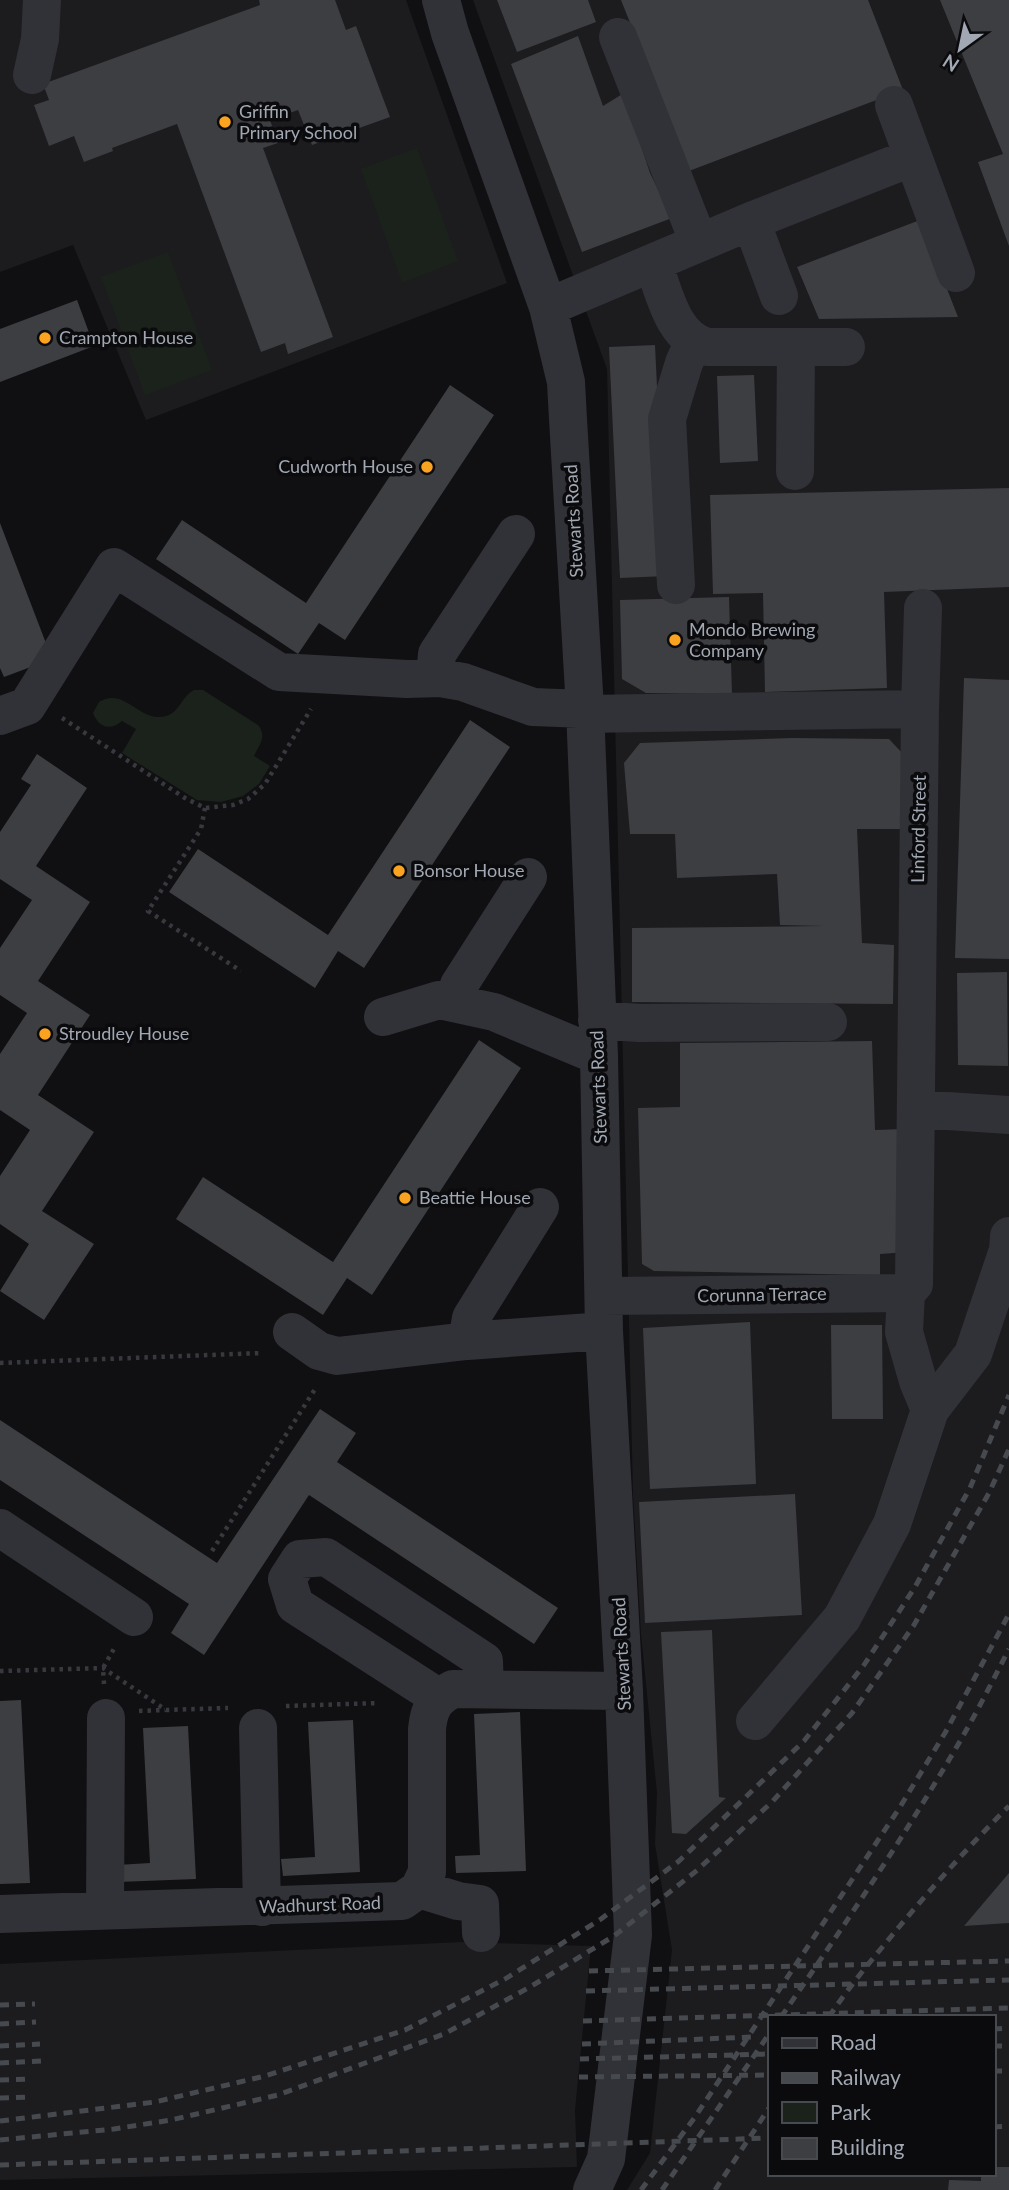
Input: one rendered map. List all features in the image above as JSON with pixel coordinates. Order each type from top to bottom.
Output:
[{"type":"street","points":[[32,75],[40,39],[42,0]]},
{"type":"street","name":"Stewarts Road","points":[[441,0],[450,33],[548,307],[566,382],[585,711],[598,1038],[604,1313],[624,1691],[633,1935],[606,2159],[592,2190]]},
{"type":"street","points":[[618,37],[699,243]]},
{"type":"street","points":[[894,105],[956,273]]},
{"type":"street","points":[[548,307],[913,156]]},
{"type":"street","points":[[751,221],[779,296]]},
{"type":"street","points":[[653,263],[676,322],[693,344],[706,347],[846,347]]},
{"type":"street","points":[[676,585],[667,419],[684,363],[693,344]]},
{"type":"street","points":[[795,471],[796,347]]},
{"type":"street","points":[[435,678],[437,654],[516,534]]},
{"type":"street","points":[[0,716],[27,706],[114,567],[279,672],[435,678],[463,682],[533,707],[585,711],[920,709]]},
{"type":"street","name":"Linford Street","points":[[923,608],[917,1109],[910,1289],[904,1332],[918,1381],[930,1410]]},
{"type":"street","points":[[453,1003],[459,985],[527,877]]},
{"type":"street","points":[[383,1017],[439,1000],[598,1038],[639,1023],[828,1022]]},
{"type":"street","points":[[917,1109],[1009,1115]]},
{"type":"street","points":[[467,1342],[471,1318],[540,1207]]},
{"type":"street","points":[[755,1721],[842,1618],[892,1524],[930,1410],[973,1354],[1008,1250],[1009,1236]]},
{"type":"street","name":"Corunna Terrace","points":[[337,1356],[467,1342],[604,1313],[910,1289]]},
{"type":"street","points":[[278,1342],[337,1356]]},
{"type":"street","points":[[0,1528],[134,1617]]},
{"type":"street","points":[[434,1703],[295,1605],[287,1579],[300,1559],[326,1557],[484,1661],[485,1689]]},
{"type":"street","points":[[481,1933],[480,1904],[457,1901],[419,1889],[427,1872],[427,1729],[434,1703],[453,1689],[624,1691]]},
{"type":"street","points":[[258,1714],[262,1907]]},
{"type":"street","points":[[105,1912],[106,1718]]},
{"type":"street","name":"Wadhurst Road","points":[[0,1914],[402,1901],[419,1889]]},
{"type":"path","points":[[37,691],[46,708],[205,808],[233,805],[248,799],[265,783],[321,692],[317,673]]},
{"type":"path","points":[[205,808],[201,829],[148,911],[241,971]]},
{"type":"path","points":[[0,1363],[278,1342]]},
{"type":"path","points":[[212,1551],[337,1356]]},
{"type":"path","points":[[106,1718],[103,1668],[134,1617]]},
{"type":"path","points":[[0,1671],[103,1668],[166,1710],[258,1714],[414,1702],[434,1703]]},
{"type":"shaded area","name":"Griffin Primary School","points":[[0,0],[406,0],[507,283],[146,420],[73,245],[0,272]]},
{"type":"shaded area","points":[[473,0],[1009,0],[1009,2190],[627,2190],[650,2153],[672,1950],[655,1844],[657,1793],[641,1634],[633,1494],[607,369]]},
{"type":"shaded area","points":[[462,1942],[591,1946],[575,2110],[577,2167],[0,2180],[0,1964]]},
{"type":"green space","points":[[417,148],[458,261],[402,283],[361,169]]},
{"type":"green space","points":[[168,252],[212,370],[145,395],[101,277]]},
{"type":"green space","points":[[194,690],[203,690],[261,729],[262,740],[254,756],[270,766],[259,784],[243,796],[221,802],[197,800],[122,753],[136,729],[122,721],[109,727],[102,725],[93,713],[99,702],[108,698],[125,702],[148,715],[166,716]]},
{"type":"building","points":[[259,0],[335,0],[346,30],[356,26],[390,117],[312,145],[298,110],[270,120],[278,143],[263,148],[333,337],[288,354],[285,343],[261,352],[177,124],[112,148],[113,151],[84,162],[74,136],[49,146],[34,105],[49,100],[43,84],[260,5]]},
{"type":"building","points":[[497,0],[588,0],[596,22],[517,52]]},
{"type":"building","points":[[621,0],[868,0],[903,90],[689,171]]},
{"type":"building","points":[[940,0],[1009,0],[1009,246],[978,162],[1003,154]]},
{"type":"building","points":[[578,36],[603,106],[624,93],[650,173],[672,218],[582,252],[511,64]]},
{"type":"building","points":[[920,220],[958,317],[819,319],[797,267]]},
{"type":"building","name":"Crampton House","points":[[77,300],[94,346],[0,382],[0,329]]},
{"type":"building","points":[[655,345],[666,576],[620,578],[609,347]]},
{"type":"building","points":[[754,375],[758,461],[720,463],[717,376]]},
{"type":"building","name":"Cudworth House","points":[[450,385],[494,415],[345,640],[319,623],[298,654],[156,559],[182,520],[306,603]]},
{"type":"building","points":[[1009,488],[1009,587],[884,592],[887,688],[765,692],[763,593],[713,594],[710,495]]},
{"type":"building","points":[[0,523],[52,659],[4,677],[0,668]]},
{"type":"building","name":"Mondo Brewing Company","points":[[729,597],[732,694],[646,693],[622,679],[620,600]]},
{"type":"building","points":[[964,678],[1009,680],[1009,959],[955,958]]},
{"type":"building","name":"Bonsor House","points":[[470,720],[510,747],[364,968],[338,951],[315,988],[169,892],[198,849],[328,935]]},
{"type":"building","points":[[792,738],[889,739],[904,755],[900,829],[857,829],[862,943],[894,945],[893,1004],[632,1002],[632,928],[824,926],[780,925],[777,874],[677,878],[675,834],[630,834],[624,763],[640,743]]},
{"type":"building","name":"Stroudley House","points":[[37,754],[87,788],[36,866],[90,902],[38,981],[90,1015],[38,1095],[94,1132],[42,1211],[94,1244],[44,1320],[0,1291],[29,1244],[0,1224],[0,1176],[30,1130],[0,1110],[0,1054],[27,1013],[0,995],[0,948],[32,900],[0,879],[0,832],[31,785],[21,779]]},
{"type":"building","points":[[1007,972],[1008,1066],[958,1065],[957,973]]},
{"type":"building","name":"Beattie House","points":[[479,1040],[521,1068],[372,1295],[347,1278],[323,1315],[176,1219],[203,1177],[333,1262]]},
{"type":"building","points":[[872,1041],[875,1130],[904,1129],[908,1252],[880,1254],[880,1275],[654,1271],[642,1264],[638,1108],[680,1107],[680,1043]]},
{"type":"building","points":[[750,1322],[756,1484],[650,1489],[643,1328]]},
{"type":"building","points":[[831,1325],[882,1325],[883,1419],[832,1419]]},
{"type":"building","points":[[320,1409],[356,1433],[337,1462],[558,1608],[534,1644],[309,1495],[204,1655],[171,1633],[189,1604],[0,1480],[0,1420],[217,1563]]},
{"type":"building","points":[[795,1494],[802,1615],[645,1623],[639,1502]]},
{"type":"building","points":[[712,1630],[719,1797],[726,1798],[686,1834],[672,1833],[661,1632]]},
{"type":"building","points":[[21,1700],[30,1883],[0,1884],[0,1701]]},
{"type":"building","points":[[520,1712],[526,1871],[456,1873],[455,1856],[480,1855],[474,1714]]},
{"type":"building","points":[[353,1720],[360,1872],[283,1876],[281,1859],[315,1857],[308,1722]]},
{"type":"building","points":[[188,1726],[196,1879],[118,1882],[117,1865],[150,1863],[143,1728]]},
{"type":"building","points":[[1009,1873],[1009,1923],[964,1926]]},
{"type":"building","points":[[995,2167],[1009,2167],[1009,2190],[948,2190],[949,2180],[981,2181],[981,2176],[995,2176]]},
{"type":"railway","points":[[0,2121],[155,2102],[265,2076],[405,2030],[505,1979],[601,1919],[679,1861],[804,1741],[864,1665],[915,1587],[970,1488],[1009,1395]]},
{"type":"railway","points":[[0,2140],[114,2129],[171,2120],[278,2095],[444,2034],[530,1987],[614,1936],[695,1872],[772,1802],[852,1713],[914,1625],[989,1493],[1009,1449]]},
{"type":"railway","points":[[641,2190],[695,2117],[900,1807],[945,1733],[1009,1614]]},
{"type":"railway","points":[[782,2015],[914,1816],[963,1736],[1009,1649]]},
{"type":"railway","points":[[830,2015],[912,1911],[1009,1806]]},
{"type":"railway","points":[[589,1971],[1009,1961]]},
{"type":"railway","points":[[586,1991],[1009,1980]]},
{"type":"railway","points":[[0,2005],[35,2004]]},
{"type":"railway","points":[[780,2015],[1009,2008]]},
{"type":"railway","points":[[583,2021],[768,2015]]},
{"type":"railway","points":[[0,2024],[36,2022]]},
{"type":"railway","points":[[995,2029],[1009,2028]]},
{"type":"railway","points":[[662,2190],[768,2035]]},
{"type":"railway","points":[[582,2044],[752,2037]]},
{"type":"railway","points":[[0,2046],[40,2044]]},
{"type":"railway","points":[[995,2046],[1009,2046]]},
{"type":"railway","points":[[580,2059],[768,2054]]},
{"type":"railway","points":[[0,2063],[41,2061]]},
{"type":"railway","points":[[995,2071],[1009,2071]]},
{"type":"railway","points":[[579,2077],[768,2075]]},
{"type":"railway","points":[[0,2080],[30,2079]]},
{"type":"railway","points":[[0,2098],[29,2097]]},
{"type":"railway","points":[[715,2190],[768,2110]]},
{"type":"railway","points":[[995,2127],[1009,2126]]},
{"type":"railway","points":[[0,2165],[768,2138]]},
{"type":"place","name":"Griffin Primary School","points":[[225,122]]},
{"type":"place","name":"Crampton House","points":[[45,338]]},
{"type":"place","name":"Cudworth House","points":[[427,467]]},
{"type":"place","name":"Mondo Brewing Company","points":[[675,640]]},
{"type":"place","name":"Bonsor House","points":[[399,871]]},
{"type":"place","name":"Stroudley House","points":[[45,1034]]},
{"type":"place","name":"Beattie House","points":[[405,1198]]}]
